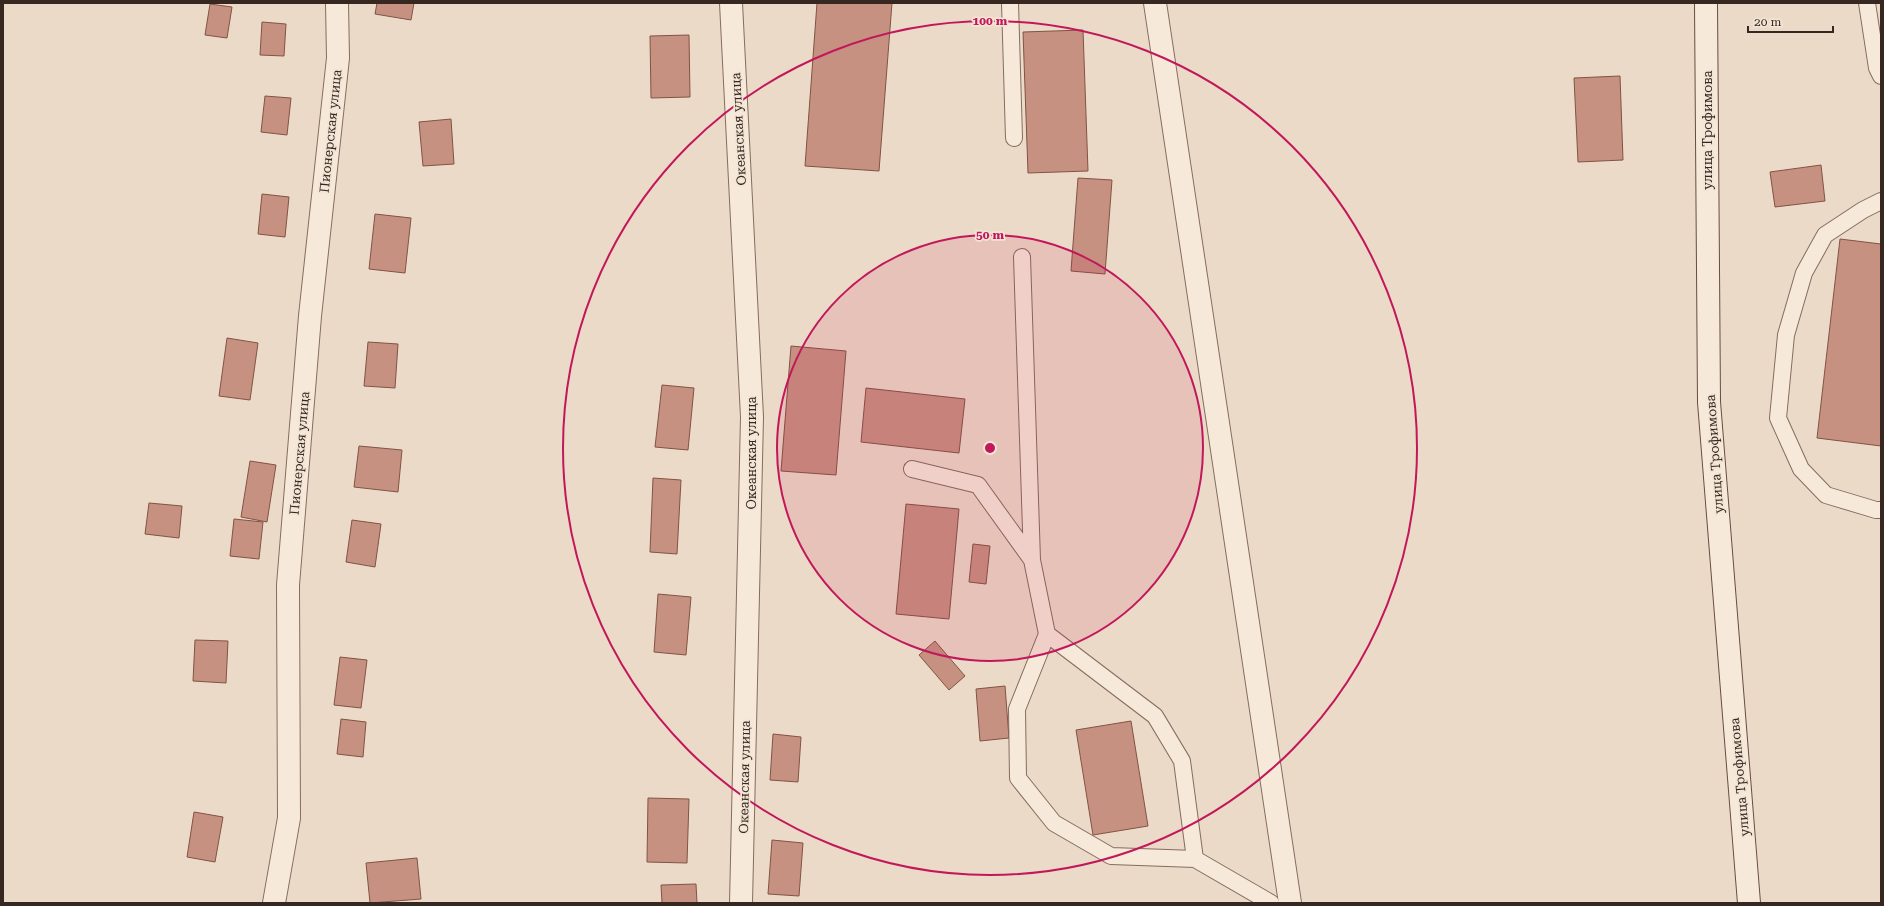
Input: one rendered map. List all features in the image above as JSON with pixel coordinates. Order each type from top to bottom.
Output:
[{"type":"street","name":"Пионерская улица","points":[[274,903],[289,818],[288,585],[310,316],[338,58],[337,3]]},
{"type":"street","name":"Океанская улица","points":[[731,3],[752,417],[741,903]]},
{"type":"street","points":[[1155,3],[1290,903]]},
{"type":"street","name":"улица Трофимова","points":[[1706,3],[1709,402],[1749,903]]},
{"type":"lane","points":[[1010,3],[1014,138]]},
{"type":"lane","points":[[1867,3],[1877,68],[1881,76]]},
{"type":"lane","points":[[1881,201],[1863,210],[1825,235],[1804,273],[1786,335],[1778,418],[1801,469],[1826,495],[1876,510],[1881,510]]},
{"type":"lane","points":[[1022,257],[1032,560],[1047,634],[1017,709],[1018,778],[1054,823],[1111,856],[1195,859],[1272,903]]},
{"type":"lane","points":[[912,469],[978,485],[1032,560]]},
{"type":"lane","points":[[1047,634],[1155,716],[1182,761],[1195,859]]},
{"type":"building","points":[[377,3],[414,3],[411,20],[375,14]]},
{"type":"building","points":[[817,3],[892,3],[879,171],[805,166]]},
{"type":"building","points":[[210,4],[232,7],[227,38],[205,35]]},
{"type":"building","points":[[262,22],[286,24],[284,56],[260,55]]},
{"type":"building","points":[[1083,30],[1088,171],[1028,173],[1023,32]]},
{"type":"building","points":[[689,35],[690,97],[651,98],[650,36]]},
{"type":"building","points":[[1620,76],[1623,160],[1578,162],[1574,78]]},
{"type":"building","points":[[265,96],[291,98],[287,135],[261,132]]},
{"type":"building","points":[[451,119],[454,164],[423,166],[419,122]]},
{"type":"building","points":[[1821,165],[1825,201],[1775,207],[1770,172]]},
{"type":"building","points":[[1078,178],[1112,180],[1105,274],[1071,271]]},
{"type":"building","points":[[262,194],[289,197],[285,237],[258,234]]},
{"type":"building","points":[[375,214],[411,218],[405,273],[369,269]]},
{"type":"building","points":[[1840,239],[1881,244],[1881,446],[1817,438]]},
{"type":"building","points":[[227,338],[258,343],[250,400],[219,396]]},
{"type":"building","points":[[368,342],[398,344],[395,388],[364,386]]},
{"type":"building","points":[[791,346],[846,351],[836,475],[781,471]]},
{"type":"building","points":[[662,385],[694,388],[688,450],[655,447]]},
{"type":"building","points":[[866,388],[965,399],[959,453],[861,442]]},
{"type":"building","points":[[359,446],[402,450],[398,492],[354,487]]},
{"type":"building","points":[[250,461],[276,465],[267,522],[241,517]]},
{"type":"building","points":[[653,478],[681,480],[677,554],[650,552]]},
{"type":"building","points":[[149,503],[182,506],[179,538],[145,534]]},
{"type":"building","points":[[906,504],[959,509],[949,619],[896,614]]},
{"type":"building","points":[[234,519],[263,522],[259,559],[230,556]]},
{"type":"building","points":[[352,520],[381,524],[375,567],[346,562]]},
{"type":"building","points":[[973,544],[990,546],[986,584],[969,582]]},
{"type":"building","points":[[658,594],[691,597],[686,655],[654,652]]},
{"type":"building","points":[[195,640],[228,641],[226,683],[193,681]]},
{"type":"building","points":[[935,641],[965,676],[949,690],[919,655]]},
{"type":"building","points":[[340,657],[367,660],[361,708],[334,705]]},
{"type":"building","points":[[1005,686],[1009,738],[980,741],[976,689]]},
{"type":"building","points":[[341,719],[366,722],[363,757],[337,754]]},
{"type":"building","points":[[1131,721],[1148,826],[1093,835],[1076,730]]},
{"type":"building","points":[[773,734],[801,737],[798,782],[770,780]]},
{"type":"building","points":[[648,798],[689,799],[687,863],[647,862]]},
{"type":"building","points":[[194,812],[223,817],[215,862],[187,857]]},
{"type":"building","points":[[772,840],[803,843],[799,896],[768,894]]},
{"type":"building","points":[[417,858],[421,899],[370,903],[366,863]]},
{"type":"building","points":[[696,884],[697,903],[662,903],[661,885]]}]
